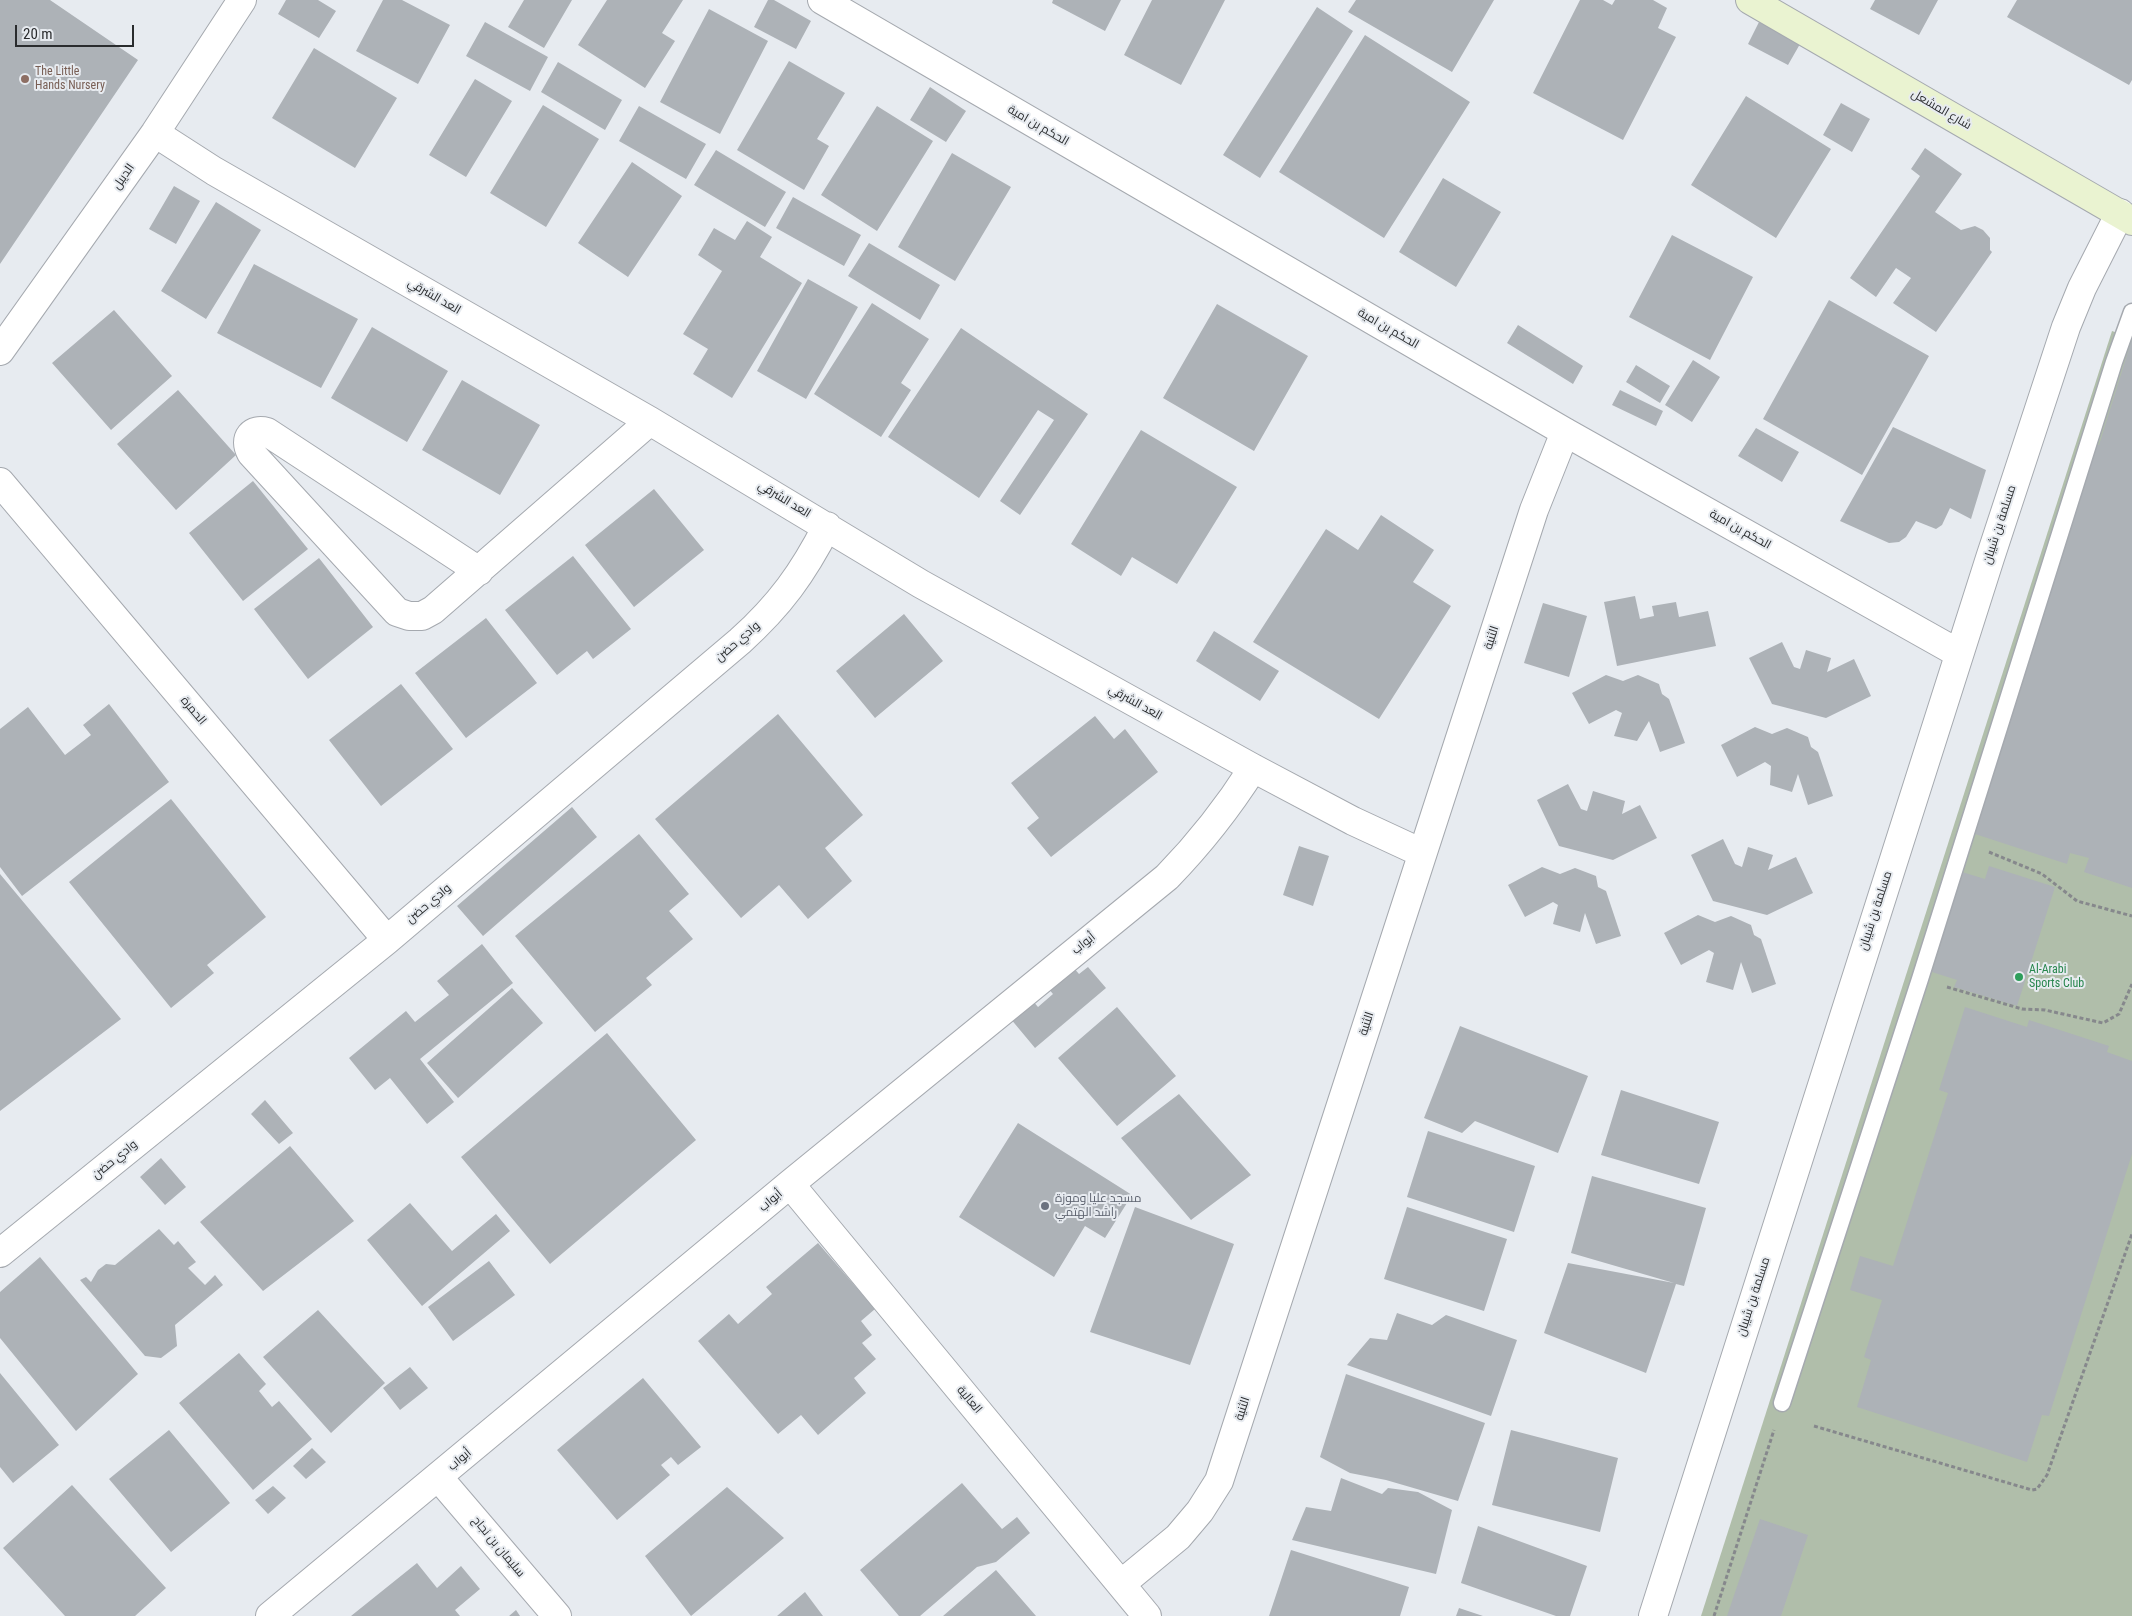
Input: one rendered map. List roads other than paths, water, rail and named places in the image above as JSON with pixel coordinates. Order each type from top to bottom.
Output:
[{"type":"street","name":"الديبل","points":[[0,351],[155,133],[242,0]]},
{"type":"street","name":"الحكم بن امية","points":[[822,0],[1565,432],[1958,653]]},
{"type":"street","name":"شارع المشعل","points":[[1750,0],[2126,217]]},
{"type":"street","name":"العد الشرقي","points":[[155,133],[214,171],[650,421],[921,584],[1253,768],[1353,821],[1422,853]]},
{"type":"street","name":"مسلمة بن شيبان","points":[[1653,1616],[1958,653],[2066,327],[2082,288],[2126,217]]},
{"type":"street","points":[[478,571],[267,432],[260,430],[252,432],[248,438],[247,446],[251,452],[397,612],[409,616],[422,616],[433,610],[478,571],[650,421]]},
{"type":"street","name":"الثنية","points":[[1121,1584],[1178,1537],[1200,1511],[1219,1481],[1534,510],[1565,432]]},
{"type":"street","name":"الحمرة","points":[[0,482],[387,940]]},
{"type":"street","name":"وادي حضن","points":[[0,1253],[387,940],[767,616],[791,589],[811,558],[827,526]]},
{"type":"street","name":"أبواب","points":[[270,1616],[439,1478],[790,1184],[1167,877],[1199,844],[1228,808],[1253,768]]},
{"type":"street","name":"العالية","points":[[790,1184],[1147,1616]]},
{"type":"street","name":"سليمان بن نجاح","points":[[439,1478],[557,1616]]},
{"type":"lane","points":[[1782,1403],[1920,979],[2132,312]]},
{"type":"place","name":"The Little Hands Nursery","points":[[25,79]]},
{"type":"place","name":"Al-Arabi Sports Club","points":[[2019,977]]},
{"type":"place","name":"مسجد عليا وموزة راشد الهتمي","points":[[1045,1206]]}]
